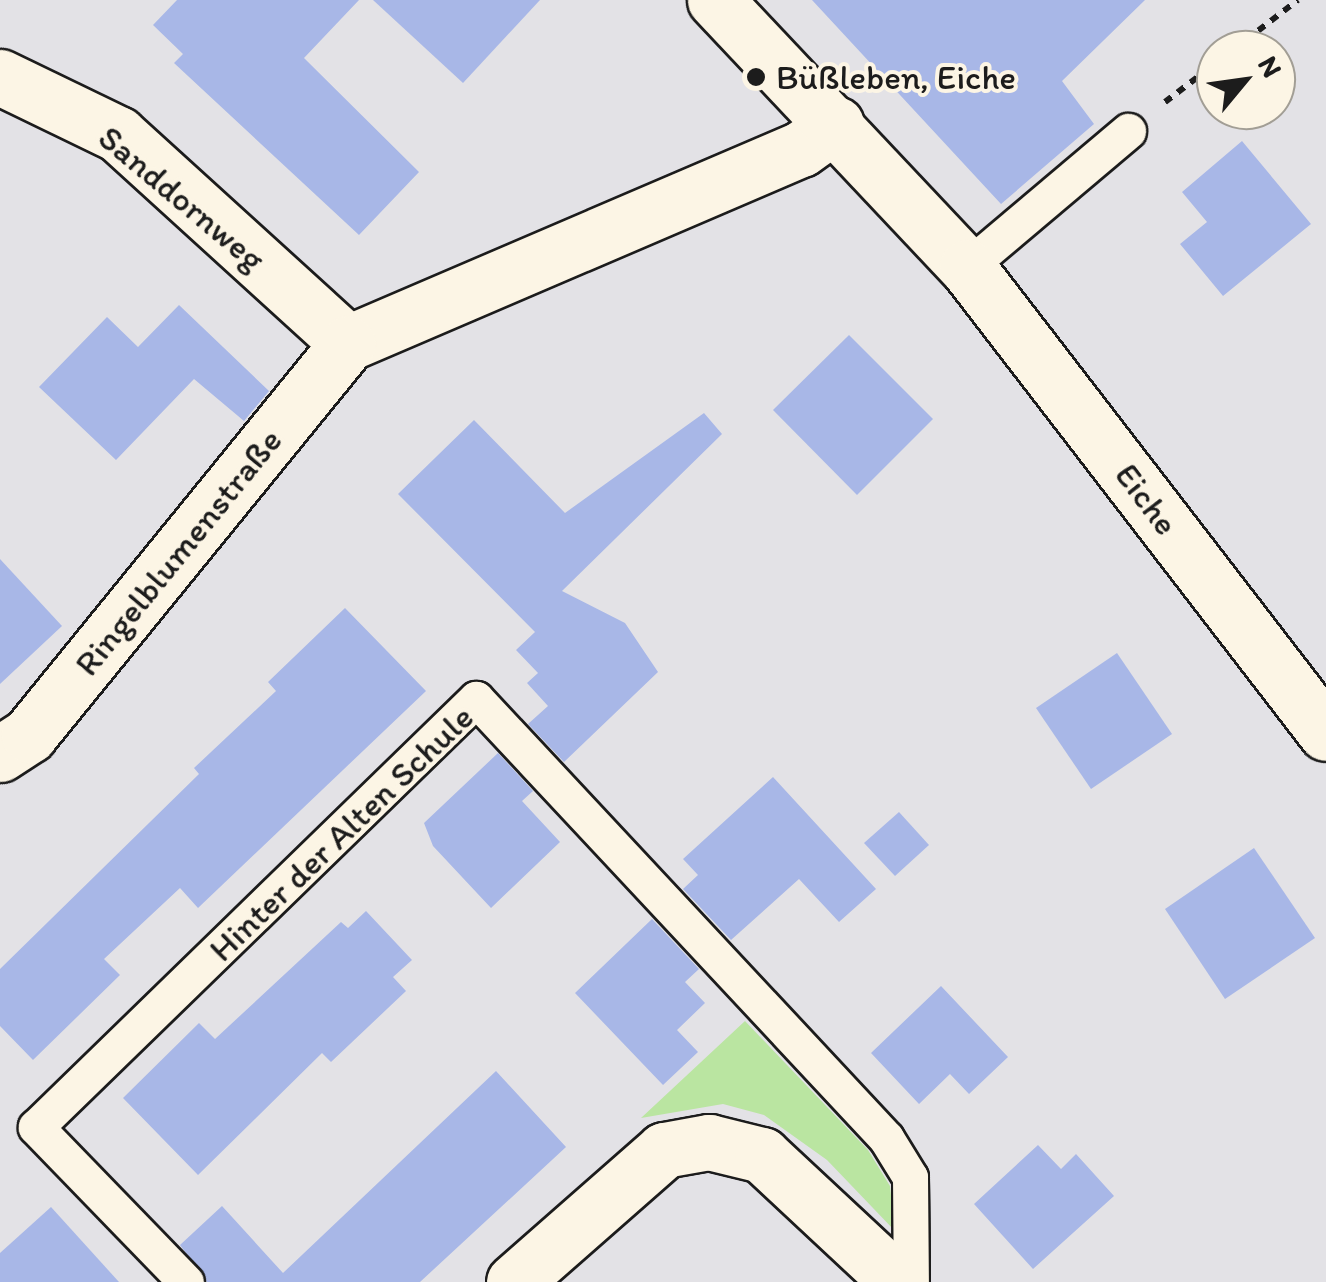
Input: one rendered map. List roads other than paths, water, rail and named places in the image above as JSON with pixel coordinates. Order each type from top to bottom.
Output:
[{"type":"street","name":"Eiche","points":[[715,0],[966,266],[1326,732]]},
{"type":"street","name":"Sanddornweg","points":[[0,76],[118,134],[348,343]]},
{"type":"street","points":[[348,343],[802,149],[836,124]]},
{"type":"street","name":"Ringelblumenstraße","points":[[0,754],[29,735],[348,343]]},
{"type":"street","points":[[514,1282],[638,1168],[664,1150],[709,1142],[762,1155],[898,1282]]},
{"type":"lane","points":[[966,266],[1128,131]]},
{"type":"lane","name":"Hinter der Alten Schule","points":[[186,1282],[36,1127],[476,698],[886,1138],[910,1177],[911,1282]]},
{"type":"place","name":"Büßleben, Eiche","points":[[756,77]]}]
